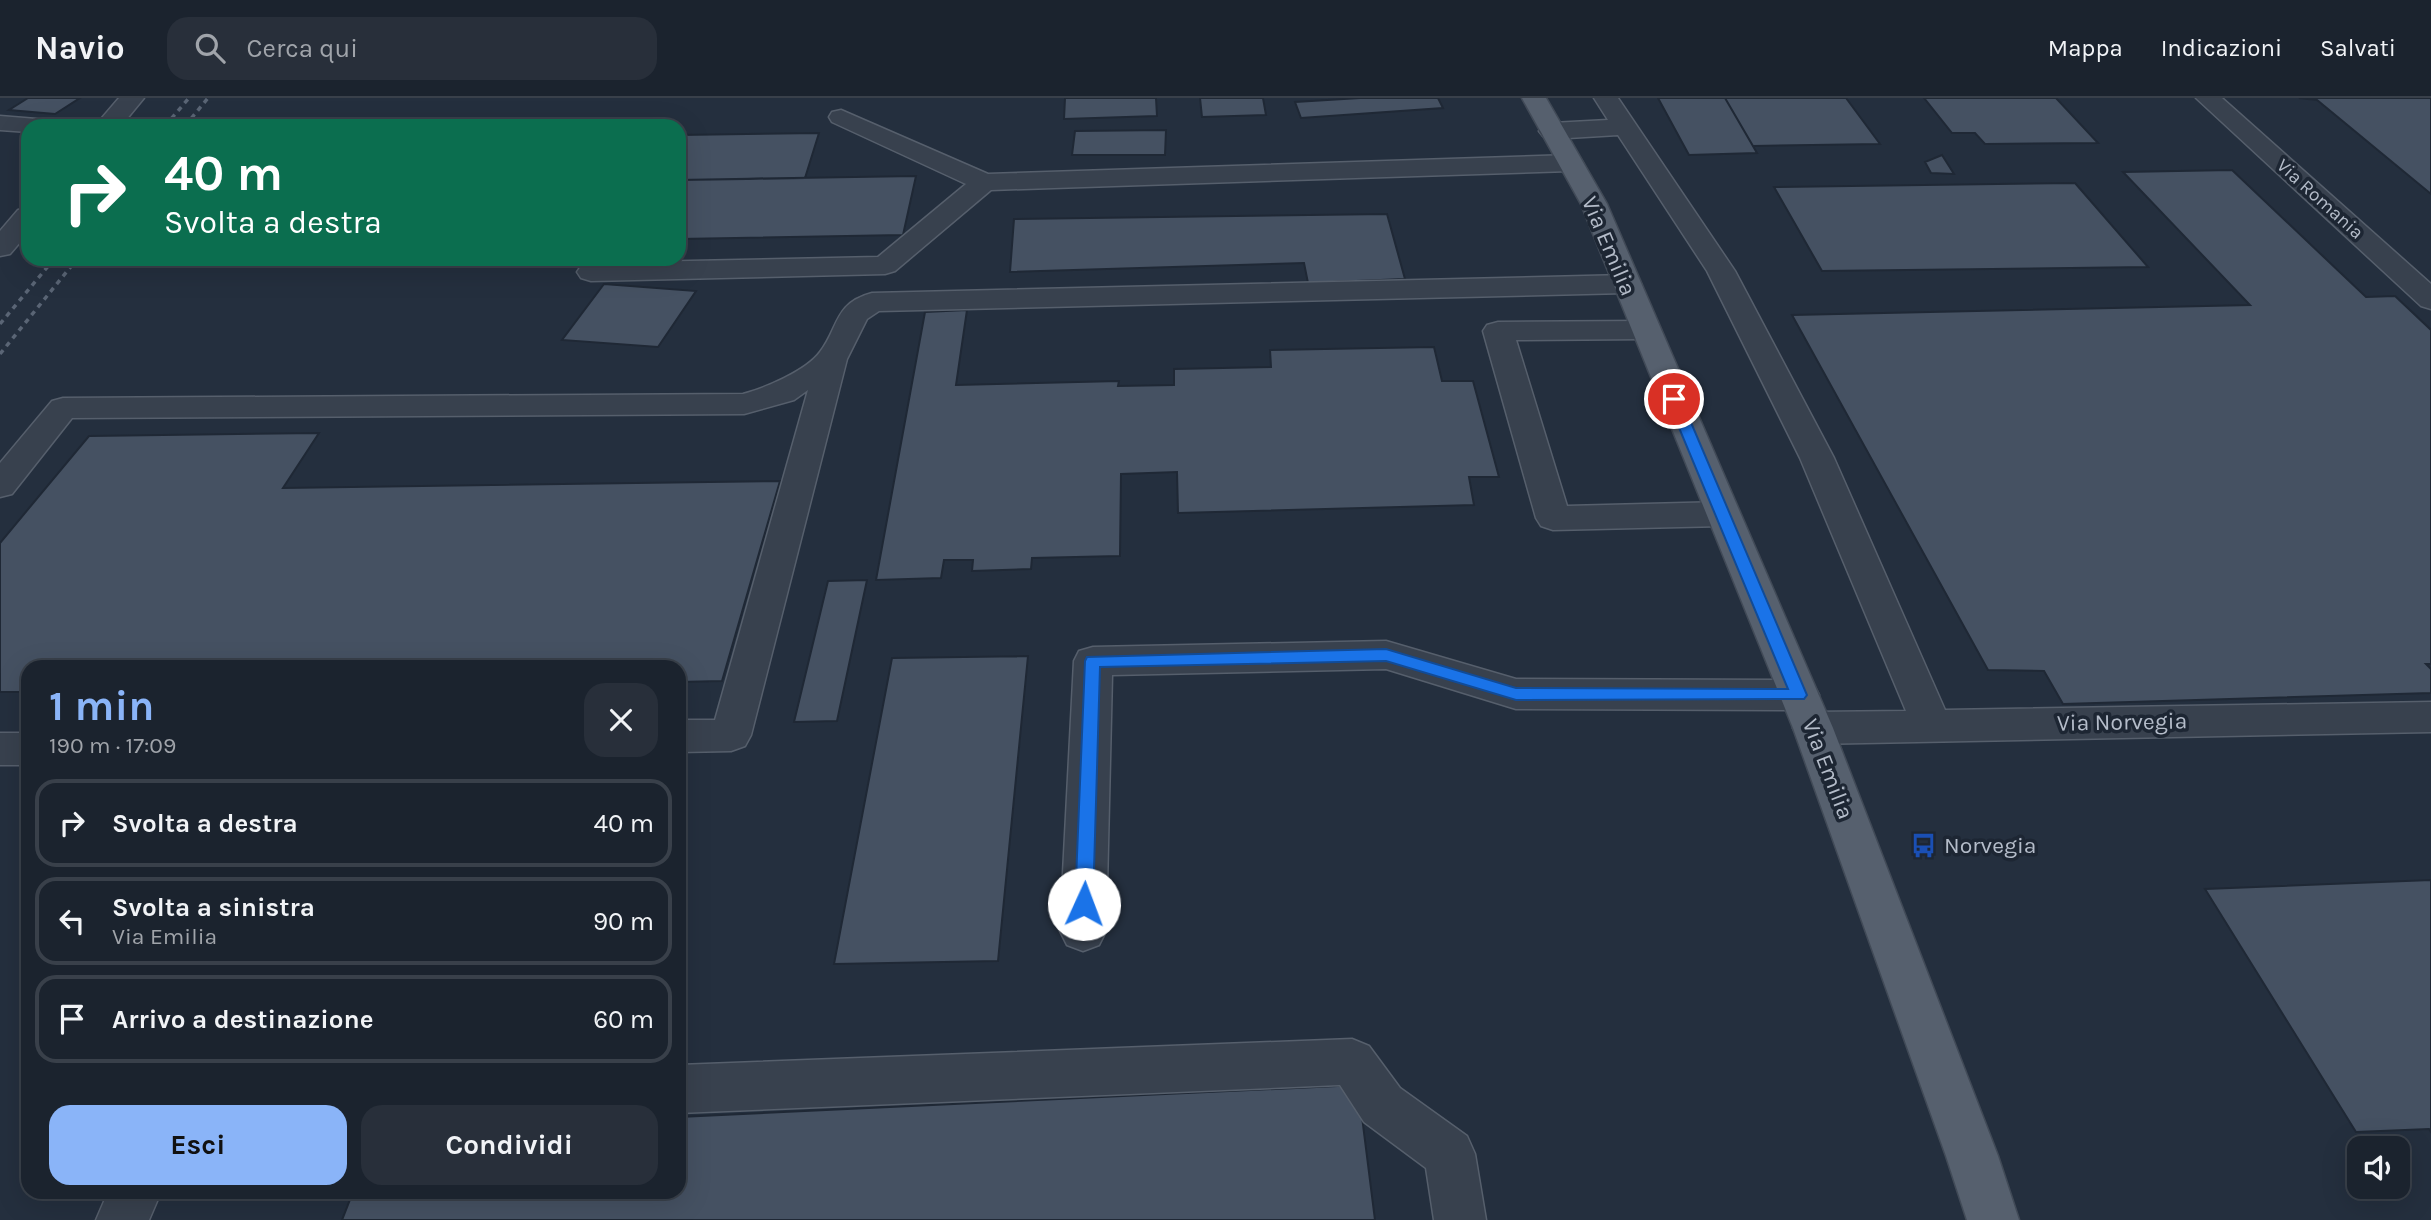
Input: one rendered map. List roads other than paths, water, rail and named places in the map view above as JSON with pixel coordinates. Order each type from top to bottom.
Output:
[{"type":"main road","name":"Via Emilia","points":[[1534,98],[1594,204],[1806,712],[1972,1156],[1993,1220]]},
{"type":"street","points":[[114,119],[132,98]]},
{"type":"street","points":[[1606,98],[1721,271],[1817,458],[1932,726]]},
{"type":"street","name":"Via Romania","points":[[2208,98],[2429,297]]},
{"type":"street","points":[[841,117],[984,182],[1570,163]]},
{"type":"street","points":[[0,123],[21,124]]},
{"type":"street","points":[[1552,131],[1625,127]]},
{"type":"street","points":[[591,272],[885,265],[984,182]]},
{"type":"street","points":[[0,213],[4,213],[21,195]]},
{"type":"street","points":[[0,247],[21,224]]},
{"type":"street","points":[[686,736],[731,735],[832,359],[854,314],[872,302],[1626,284]]},
{"type":"street","points":[[1645,330],[1498,331],[1553,517],[1723,514]]},
{"type":"street","points":[[0,486],[63,408],[744,404],[783,393],[832,359]]},
{"type":"street","name":"Via Norvegia","points":[[1083,931],[1093,661],[1386,655],[1516,694],[1806,712],[1932,726],[2431,717]]},
{"type":"street","points":[[0,749],[21,748]]},
{"type":"street","points":[[686,1089],[1352,1062],[1382,1105],[1449,1154],[1460,1220]]},
{"type":"street","points":[[122,1220],[132,1199]]},
{"type":"railway","points":[[171,119],[189,98]]},
{"type":"railway","points":[[191,119],[208,98]]},
{"type":"railway","points":[[0,324],[48,266]]},
{"type":"railway","points":[[0,354],[71,266]]},
{"type":"place","name":"Norvegia","points":[[1924,845]]}]
